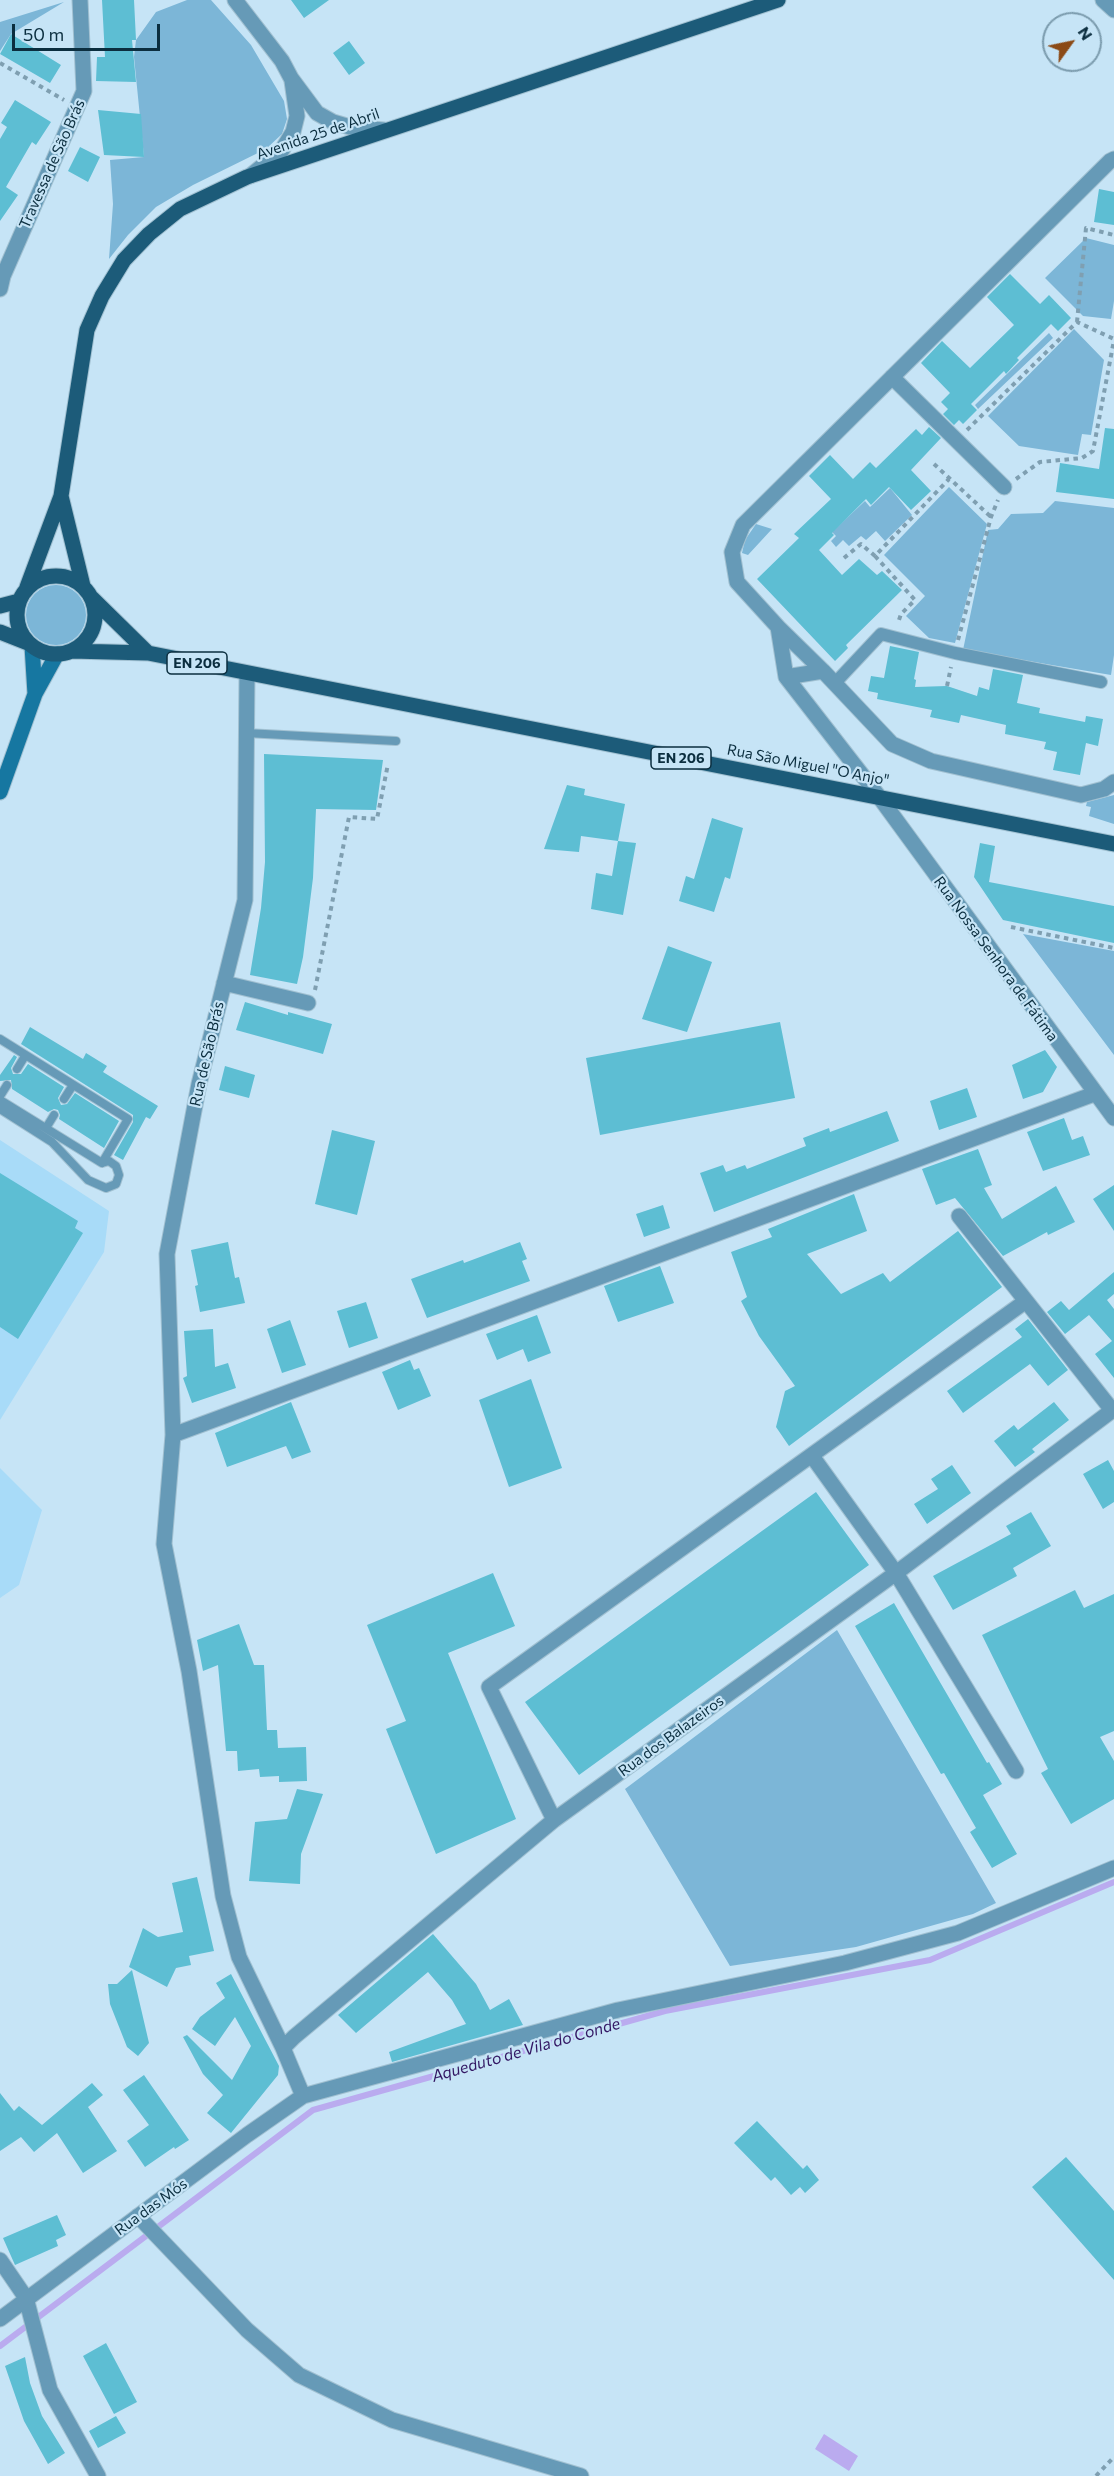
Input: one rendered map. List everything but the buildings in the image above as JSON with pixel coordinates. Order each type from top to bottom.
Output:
[{"type":"main road","name":"Avenida 25 de Abril","points":[[23,594],[62,496],[87,330],[102,296],[124,260],[149,234],[180,209],[248,177],[778,0]]},
{"type":"main road","name":"Avenida 25 de Abril","points":[[62,496],[87,592]]},
{"type":"main road","name":"EN 206","points":[[0,606],[23,594],[42,578],[61,575],[73,579],[148,653]]},
{"type":"main road","points":[[0,792],[35,694],[65,653],[83,644],[90,634],[95,622],[95,610],[87,592]]},
{"type":"main road","points":[[23,594],[17,624],[30,644],[35,694]]},
{"type":"main road","name":"EN 206","points":[[0,632],[47,653],[148,653],[247,674]]},
{"type":"main road","name":"Rua São Miguel \"O Anjo\"","points":[[247,674],[1114,844]]},
{"type":"street","name":"Travessa de São Brás","points":[[0,289],[3,276],[84,91],[80,0]]},
{"type":"street","points":[[235,0],[317,113],[333,122],[350,127],[384,130]]},
{"type":"street","points":[[1103,0],[1114,10]]},
{"type":"street","points":[[248,177],[282,150],[293,132],[297,116],[291,78]]},
{"type":"street","points":[[1114,159],[1110,160],[743,525],[732,552],[737,582],[892,744],[931,761],[1081,795],[1104,789],[1114,782]]},
{"type":"street","points":[[892,377],[1004,487]]},
{"type":"street","points":[[778,627],[786,677],[823,670]]},
{"type":"street","points":[[835,683],[881,634],[955,653],[1101,682]]},
{"type":"street","name":"Rua de São Brás","points":[[247,674],[245,900],[199,1084],[167,1254],[172,1435],[164,1544],[189,1671],[223,1896],[239,1957],[284,2048]]},
{"type":"street","name":"Rua Nossa Senhora de Fátima","points":[[786,677],[880,798],[1094,1094],[1114,1118]]},
{"type":"street","points":[[224,983],[312,997]]},
{"type":"street","points":[[172,1435],[1094,1094]]},
{"type":"street","points":[[959,1216],[1113,1409]]},
{"type":"street","points":[[554,1820],[489,1687],[1026,1301]]},
{"type":"street","name":"Rua dos Balazeiros","points":[[284,2048],[554,1820],[896,1573],[1113,1409]]},
{"type":"street","points":[[812,1456],[896,1573],[1016,1771]]},
{"type":"street","name":"Rua das Mós","points":[[0,2319],[247,2134],[303,2097],[618,2010],[845,1963],[958,1933],[1114,1868]]},
{"type":"street","points":[[284,2048],[303,2097]]},
{"type":"street","points":[[138,2216],[247,2330],[299,2375],[392,2420],[581,2476]]},
{"type":"street","points":[[0,2260],[26,2298],[50,2390],[98,2476]]},
{"type":"lane","points":[[246,733],[396,741]]},
{"type":"lane","points":[[0,1039],[128,1119],[102,1163]]},
{"type":"lane","points":[[17,1069],[25,1056]]},
{"type":"lane","points":[[0,1108],[52,1142],[88,1180],[106,1188],[116,1184],[119,1175],[116,1166],[109,1161],[102,1163],[0,1098],[7,1085]]},
{"type":"lane","points":[[64,1099],[73,1085]]},
{"type":"lane","points":[[46,1128],[54,1116]]},
{"type":"path","points":[[0,63],[77,107]]},
{"type":"path","points":[[956,441],[1077,321],[1086,228],[1114,235]]},
{"type":"path","points":[[1040,462],[1082,458],[1093,451],[1114,340],[1077,321]]},
{"type":"path","points":[[934,464],[991,517],[955,653]]},
{"type":"path","points":[[875,556],[949,479]]},
{"type":"path","points":[[844,558],[861,544],[915,600],[901,614],[895,638]]},
{"type":"path","points":[[312,997],[349,817],[377,819],[388,764]]},
{"type":"path","points":[[1011,927],[1114,948]]},
{"type":"path","points":[[1096,2476],[1114,2457]]},
{"type":"shaded area","points":[[187,0],[211,0],[251,45],[284,101],[287,119],[282,134],[266,149],[193,185],[156,207],[128,235],[109,259],[113,204],[110,160],[144,157],[134,57],[136,40],[156,12]]},
{"type":"shaded area","points":[[64,2],[11,34],[0,51],[0,22]]},
{"type":"shaded area","points":[[1086,238],[1114,245],[1114,301],[1111,319],[1083,316],[1045,278]]},
{"type":"shaded area","points":[[1074,329],[1104,360],[1091,435],[1082,434],[1078,455],[1019,446],[988,416]]},
{"type":"shaded area","points":[[1049,333],[1053,338],[978,409],[975,405]]},
{"type":"shaded area","points":[[949,487],[987,524],[955,643],[929,638],[906,616],[925,596],[884,555]]},
{"type":"shaded area","points":[[890,488],[912,515],[885,541],[876,531],[866,540],[861,536],[849,546],[843,540],[836,547],[831,541],[836,536],[832,532],[865,501],[870,507]]},
{"type":"shaded area","points":[[1055,501],[1114,508],[1114,655],[1111,675],[963,650],[988,530],[998,529],[1011,514],[1043,513]]},
{"type":"shaded area","points":[[756,524],[772,529],[748,555],[742,553],[745,540]]},
{"type":"shaded area","points":[[56,585],[77,594],[86,615],[77,636],[56,645],[35,636],[26,615],[35,594]]},
{"type":"shaded area","points":[[1114,795],[1114,824],[1089,816],[1091,807],[1086,806],[1087,802]]},
{"type":"shaded area","points":[[1023,934],[1114,951],[1114,1055]]},
{"type":"shaded area","points":[[0,1140],[109,1211],[104,1252],[0,1420]]},
{"type":"shaded area","points":[[0,1468],[42,1510],[19,1585],[0,1598]]},
{"type":"shaded area","points":[[837,1630],[996,1903],[973,1914],[856,1947],[730,1966],[625,1789]]},
{"type":"shaded area","points":[[824,2434],[858,2456],[849,2471],[815,2449]]},
{"type":"waterway","name":"Aqueduto de Vila do Conde","points":[[0,2346],[313,2110],[665,2011],[930,1960],[1114,1882]]}]
